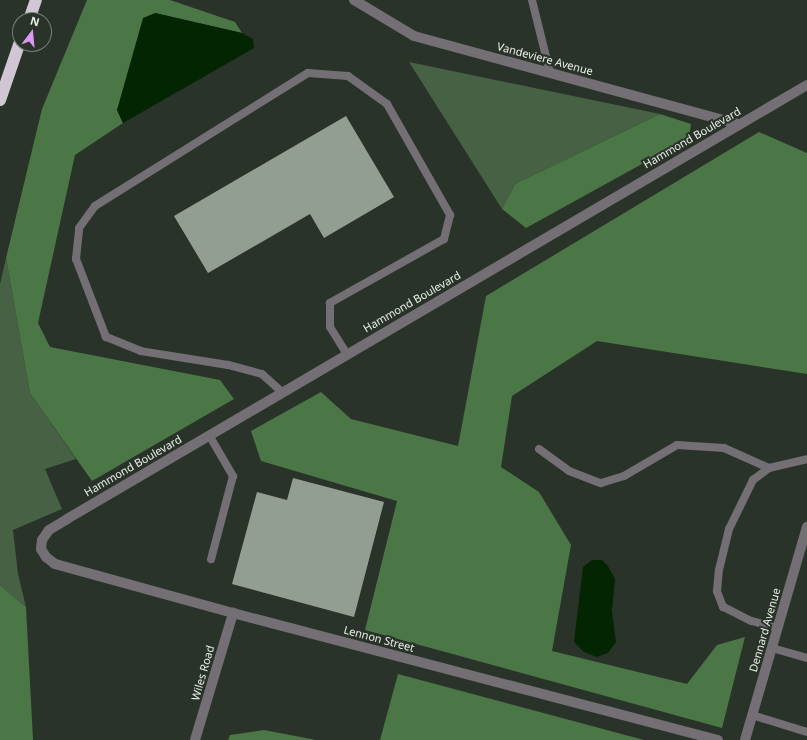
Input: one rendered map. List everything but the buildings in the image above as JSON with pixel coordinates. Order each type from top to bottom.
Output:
[{"type":"highway","points":[[32,12],[36,0]]},
{"type":"highway","points":[[0,100],[17,52]]},
{"type":"street","name":"Vandeviere Avenue","points":[[354,0],[414,36],[738,124]]},
{"type":"street","name":"Hammond Boulevard","points":[[41,549],[42,540],[49,530],[738,124],[807,85]]},
{"type":"street","name":"Dennard Avenue","points":[[745,740],[807,527]]},
{"type":"street","name":"Lennon Street","points":[[41,549],[46,558],[55,564],[718,740]]},
{"type":"street","name":"Wiles Road","points":[[195,740],[233,612]]},
{"type":"lane","points":[[532,0],[550,73]]},
{"type":"lane","points":[[282,392],[262,374],[228,365],[141,352],[106,337],[76,259],[79,228],[94,206],[308,72],[348,76],[387,104],[450,215],[444,239],[330,303],[330,327],[347,354]]},
{"type":"lane","points":[[209,435],[233,476],[211,559]]},
{"type":"lane","points":[[539,449],[569,471],[601,482],[624,476],[677,445],[724,448],[768,468]]},
{"type":"lane","points":[[778,628],[752,621],[723,607],[717,591],[719,570],[730,529],[753,480],[768,468],[807,458]]},
{"type":"lane","points":[[772,648],[807,658]]},
{"type":"lane","points":[[752,715],[807,732]]},
{"type":"shaded area","points":[[87,0],[170,0],[235,22],[242,33],[155,13],[117,110],[123,123],[75,155],[38,323],[50,347],[220,380],[234,399],[92,481],[30,393],[6,258],[42,109]]},
{"type":"shaded area","points":[[155,13],[242,33],[253,39],[254,48],[123,123],[117,110],[143,18]]},
{"type":"shaded area","points":[[409,62],[660,114],[515,184],[502,209]]},
{"type":"shaded area","points":[[660,114],[691,124],[689,138],[526,228],[502,209],[515,184]]},
{"type":"shaded area","points":[[759,132],[807,153],[807,374],[597,341],[512,396],[501,467],[539,492],[571,545],[552,651],[687,684],[717,645],[745,637],[722,728],[365,630],[397,501],[261,461],[251,431],[321,392],[351,419],[458,446],[486,296]]},
{"type":"shaded area","points":[[6,258],[30,393],[76,459],[45,469],[62,509],[13,530],[18,574],[26,607],[0,585],[0,284]]},
{"type":"shaded area","points":[[592,560],[602,560],[608,566],[615,579],[612,611],[616,642],[608,653],[597,657],[584,652],[574,642],[583,567]]},
{"type":"shaded area","points":[[0,585],[26,607],[33,740],[0,740]]},
{"type":"shaded area","points":[[398,674],[644,740],[380,740]]},
{"type":"shaded area","points":[[264,730],[316,740],[228,740],[230,735]]}]
